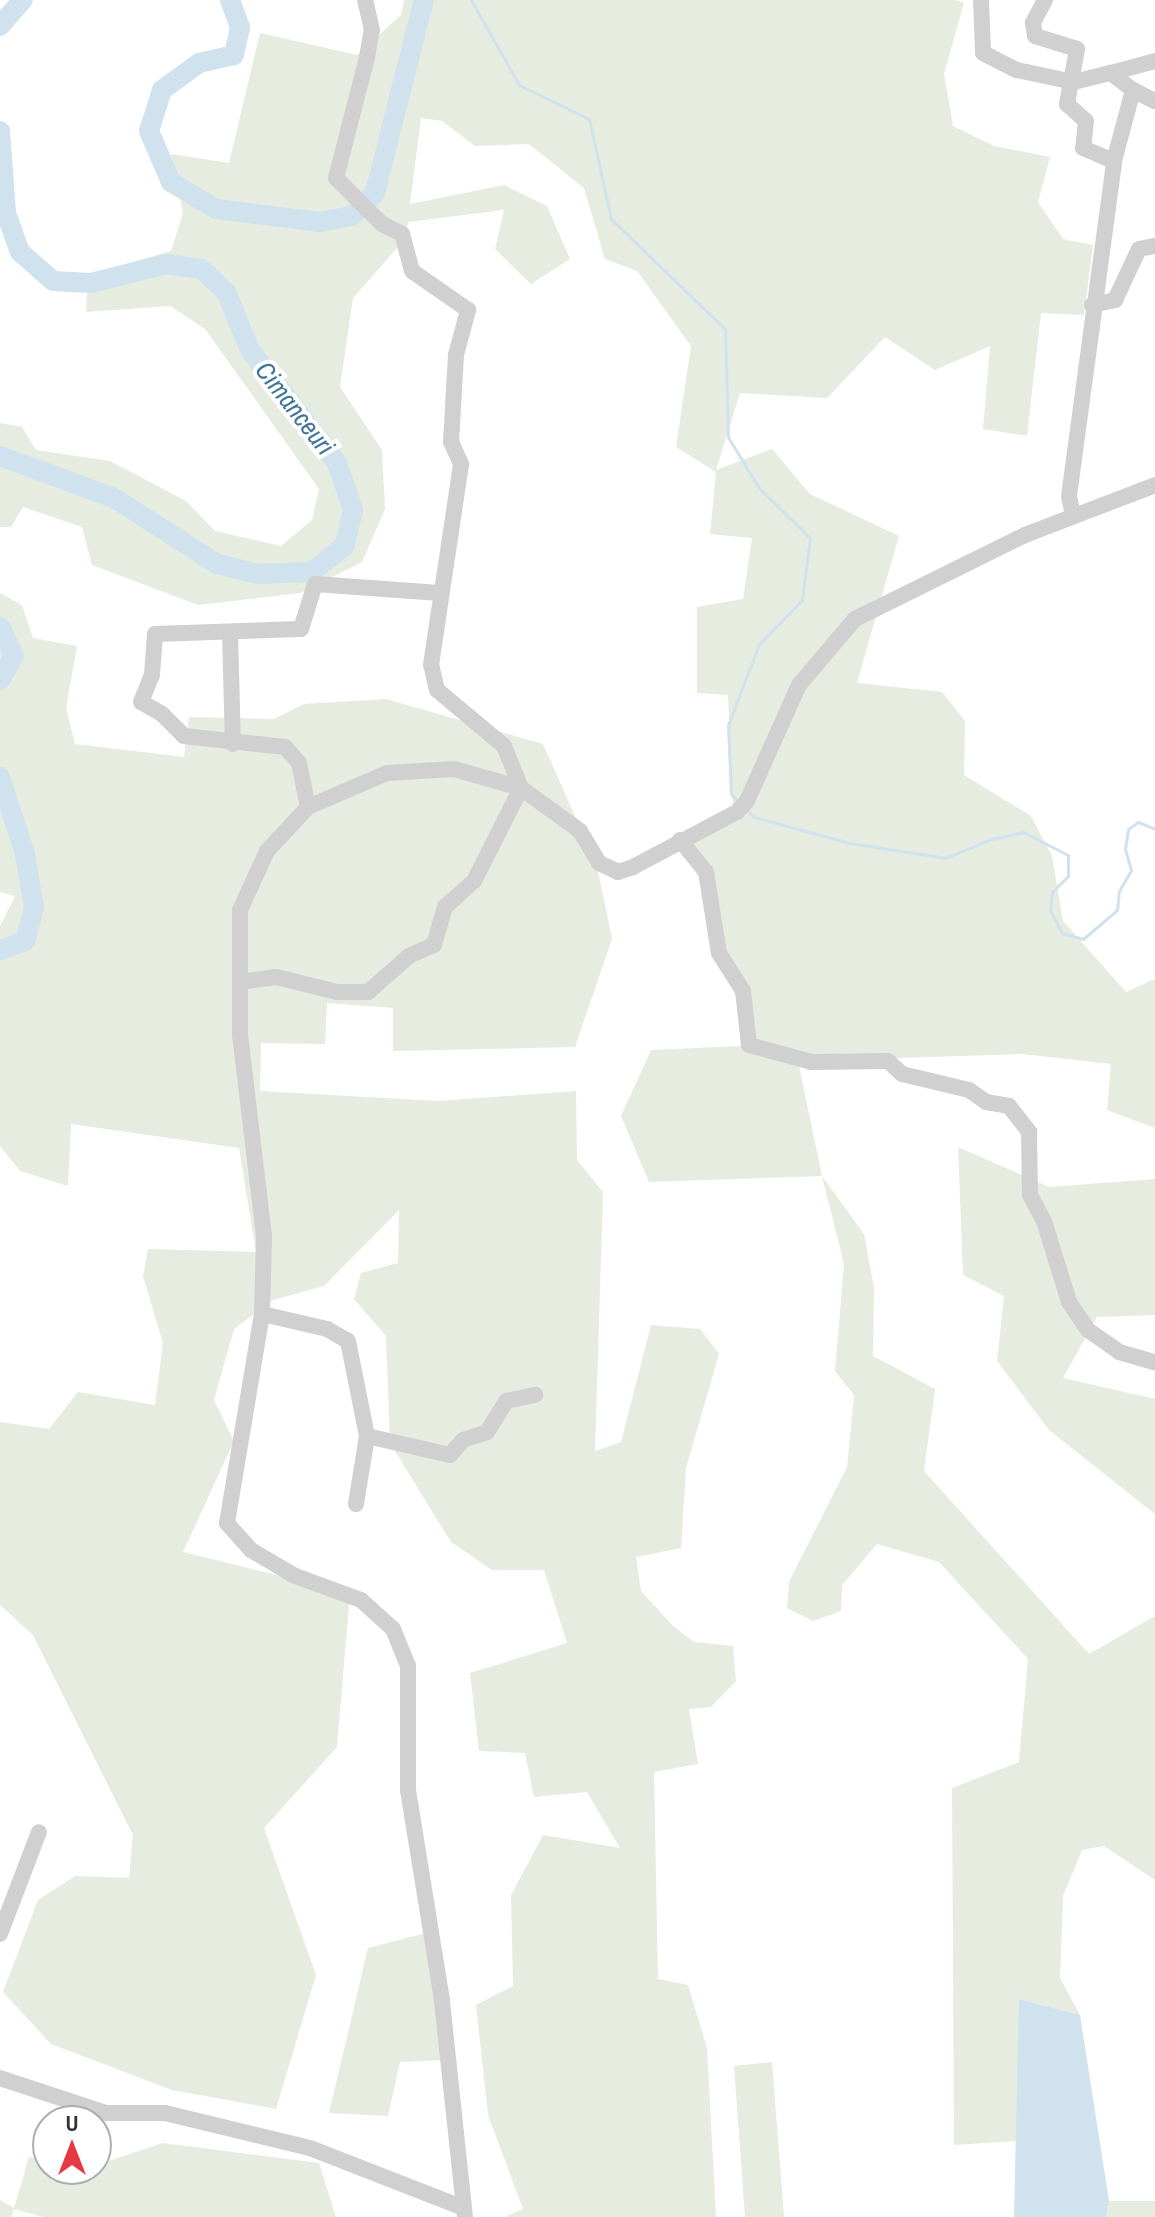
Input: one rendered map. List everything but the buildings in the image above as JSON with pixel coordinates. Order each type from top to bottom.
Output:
[{"type":"street","points":[[240,982],[276,977],[337,992],[368,992],[409,956],[434,945],[445,907],[474,881],[521,788],[504,746],[437,690],[431,665],[461,464],[451,442],[456,355],[468,310],[412,271],[402,234],[363,205],[336,178],[370,43],[365,0]]},
{"type":"street","points":[[981,0],[983,53],[1017,70],[1074,82],[1155,61]]},
{"type":"street","points":[[1045,0],[1033,23],[1035,36],[1077,49],[1074,82],[1067,104],[1086,121],[1083,148],[1114,161]]},
{"type":"street","points":[[1111,73],[1133,90],[1155,101]]},
{"type":"street","points":[[1073,515],[1069,496],[1092,305],[1114,161],[1133,90]]},
{"type":"street","points":[[1092,305],[1115,300],[1139,249],[1155,246]]},
{"type":"street","points":[[0,2078],[106,2113],[165,2113],[310,2148],[464,2212],[442,2000],[408,1791],[408,1666],[393,1629],[361,1600],[273,1563],[251,1550],[227,1523],[262,1314],[264,1236],[240,1036],[240,910],[267,851],[308,807],[387,773],[454,769],[521,788],[580,831],[608,870],[633,867],[742,806],[799,685],[840,631],[877,604],[1073,515],[1155,485]]},
{"type":"street","points":[[308,807],[299,763],[285,747],[264,741],[233,744],[184,736],[141,702],[152,675],[155,634],[301,629],[315,584],[440,593]]},
{"type":"street","points":[[230,632],[233,744]]},
{"type":"street","points":[[680,840],[706,872],[719,953],[743,991],[749,1045],[812,1062],[888,1061],[902,1074],[969,1090],[986,1102],[1009,1106],[1029,1132],[1030,1195],[1044,1221],[1069,1302],[1088,1330],[1119,1352],[1155,1362]]},
{"type":"street","points":[[262,1314],[327,1329],[348,1341],[367,1436],[356,1504]]},
{"type":"street","points":[[367,1436],[450,1455],[463,1440],[487,1432],[506,1401],[535,1395]]},
{"type":"street","points":[[0,1934],[39,1832]]},
{"type":"shaded area","points":[[404,0],[955,0],[964,3],[944,74],[953,126],[994,146],[1050,157],[1038,202],[1063,239],[1093,245],[1084,315],[1041,313],[1027,436],[983,429],[990,346],[935,370],[885,337],[827,398],[740,393],[716,470],[772,449],[810,494],[899,536],[857,683],[942,692],[965,721],[964,775],[1031,816],[1052,856],[1063,921],[1126,992],[1155,979],[1155,1128],[1107,1110],[1111,1064],[1022,1054],[798,1061],[822,1176],[649,1182],[621,1116],[651,1050],[742,1046],[745,989],[713,946],[701,868],[678,842],[733,811],[728,695],[697,693],[697,607],[743,599],[752,538],[710,534],[716,472],[676,447],[691,346],[637,271],[605,259],[584,188],[529,144],[475,146],[442,121],[421,118],[410,204],[504,185],[547,206],[570,259],[531,284],[495,249],[504,210],[408,222],[405,239],[353,298],[340,387],[382,450],[385,509],[362,562],[300,593],[198,605],[92,565],[82,527],[23,507],[11,527],[0,527],[0,423],[22,427],[36,450],[110,461],[186,501],[215,531],[281,546],[312,520],[319,489],[205,329],[170,306],[86,312],[88,275],[171,251],[183,213],[171,154],[229,163],[260,33],[357,55],[401,15]]},
{"type":"shaded area","points":[[0,593],[22,605],[33,638],[77,646],[66,708],[75,744],[184,757],[189,717],[274,719],[304,704],[386,699],[543,744],[597,866],[612,939],[575,1047],[393,1051],[393,1008],[327,1003],[325,1044],[261,1043],[260,1091],[438,1101],[576,1091],[577,1160],[603,1192],[595,1451],[621,1442],[651,1325],[700,1329],[719,1354],[686,1468],[681,1548],[636,1557],[641,1591],[673,1626],[694,1642],[733,1646],[736,1681],[711,1707],[689,1709],[698,1764],[654,1772],[658,1979],[688,1985],[707,2048],[716,2217],[505,2217],[523,2209],[488,2115],[476,2005],[513,1986],[511,1895],[543,1835],[620,1848],[587,1792],[534,1797],[525,1753],[479,1751],[470,1673],[567,1643],[544,1570],[492,1570],[451,1542],[390,1443],[386,1336],[354,1299],[361,1273],[398,1263],[399,1210],[324,1286],[273,1300],[234,1329],[214,1400],[234,1441],[183,1552],[350,1593],[337,1747],[264,1828],[316,1975],[276,2109],[172,2090],[51,2044],[3,1992],[38,1900],[75,1876],[129,1878],[133,1835],[33,1635],[0,1605],[0,1422],[49,1429],[78,1392],[155,1405],[163,1343],[143,1276],[148,1249],[256,1252],[239,1148],[71,1124],[68,1186],[20,1171],[0,1146],[0,926],[15,896],[0,892]]},
{"type":"shaded area","points":[[958,1147],[1049,1187],[1155,1179],[1155,1315],[1097,1317],[1063,1378],[1155,1399],[1155,1514],[1049,1430],[997,1361],[1004,1296],[963,1275]]},
{"type":"shaded area","points":[[822,1176],[864,1234],[874,1287],[873,1356],[935,1389],[924,1471],[1089,1654],[1155,1616],[1155,1880],[1104,1846],[1082,1850],[1063,1896],[1060,1978],[1080,2015],[1019,1999],[1019,2141],[954,2145],[952,1788],[1019,1762],[1028,1659],[939,1562],[877,1544],[842,1585],[841,1611],[813,1621],[787,1608],[789,1582],[847,1467],[854,1395],[835,1371],[844,1264]]},
{"type":"shaded area","points":[[430,1932],[444,2060],[400,2062],[388,2116],[329,2113],[368,1948]]},
{"type":"shaded area","points":[[772,2062],[784,2217],[745,2217],[734,2066]]},
{"type":"shaded area","points":[[163,2143],[319,2163],[336,2217],[43,2217],[14,2209],[11,2217],[0,2217],[0,2200],[14,2208],[29,2157],[32,2158],[32,2185],[112,2185],[112,2160]]},
{"type":"shaded area","points":[[1109,2201],[1155,2201],[1155,2217],[1106,2217]]},
{"type":"water","points":[[1019,1999],[1080,2015],[1109,2201],[1106,2217],[1014,2217]]},
{"type":"waterway","name":"Cimanceuri","points":[[0,26],[23,0]]},
{"type":"waterway","name":"Cimanceuri","points":[[230,0],[240,28],[234,55],[199,63],[162,90],[149,131],[171,182],[216,209],[320,222],[352,216],[375,193],[424,0]]},
{"type":"waterway","points":[[471,0],[519,85],[589,119],[611,219],[725,329],[728,437],[759,488],[810,538],[802,600],[759,644],[728,725],[731,794],[737,801]]},
{"type":"waterway","name":"Cimanceuri","points":[[0,131],[6,213],[20,252],[53,281],[91,283],[166,264],[202,269],[226,292],[250,350],[337,463],[353,510],[345,545],[312,572],[258,574],[217,564],[114,498],[0,456]]},
{"type":"waterway","name":"Cimanceuri","points":[[0,627],[14,656],[0,680]]},
{"type":"waterway","name":"Cimanceuri","points":[[0,777],[25,854],[34,908],[25,941],[0,950]]},
{"type":"waterway","points":[[746,809],[754,817],[850,843],[946,858],[991,839],[1023,832],[1068,855],[1068,876],[1052,892],[1050,911],[1062,933],[1083,939],[1117,910],[1119,891],[1131,870],[1125,849],[1128,829],[1138,822],[1155,829]]}]
